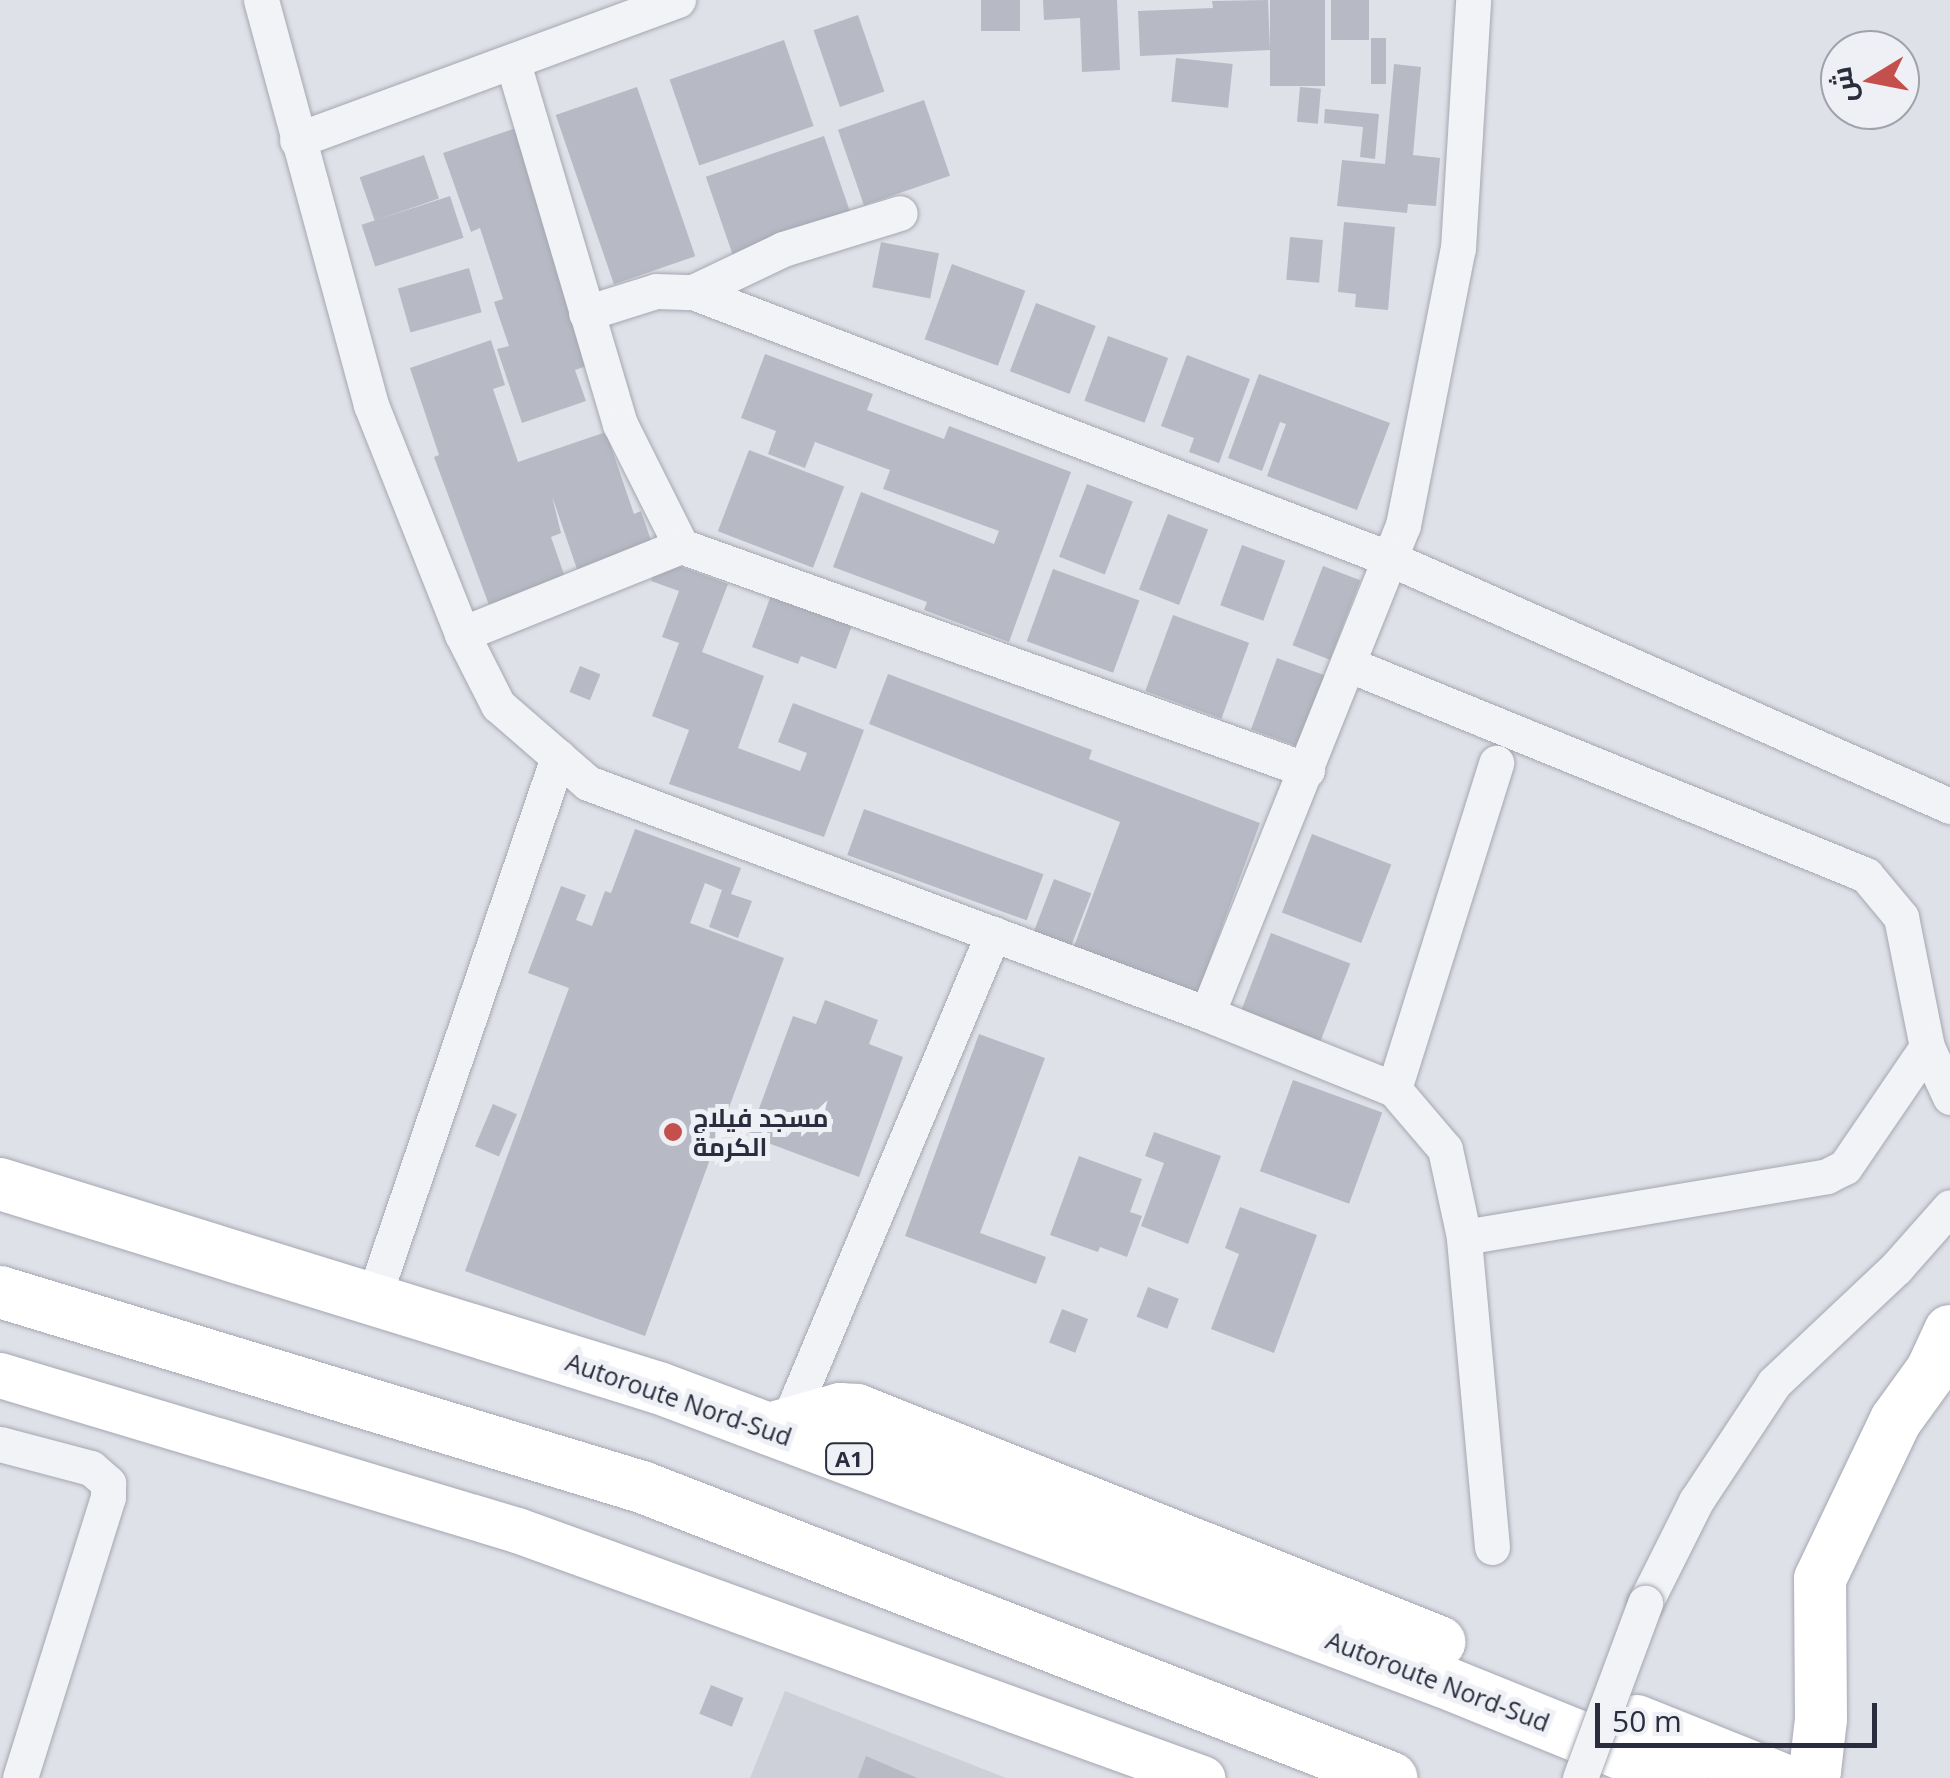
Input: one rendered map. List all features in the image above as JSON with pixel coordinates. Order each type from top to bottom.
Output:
[{"type":"highway","name":"Autoroute Nord-Sud","points":[[0,1184],[778,1426],[1444,1682],[1682,1778]]},
{"type":"highway","points":[[0,1292],[642,1487],[1392,1778]]},
{"type":"highway","points":[[778,1426],[840,1409],[857,1410],[1811,1777],[1820,1718],[1820,1579],[1896,1420],[1932,1370],[1950,1331]]},
{"type":"main road","points":[[0,1375],[517,1530],[1119,1764],[1202,1778]]},
{"type":"street","points":[[261,0],[371,404],[462,634],[498,705],[588,783],[1207,1014],[1394,1089],[1445,1149],[1464,1236],[1492,1546]]},
{"type":"street","points":[[297,140],[678,0]]},
{"type":"street","points":[[1207,1014],[1393,560],[1458,248],[1472,0]]},
{"type":"street","points":[[513,63],[620,424],[682,546]]},
{"type":"street","points":[[693,292],[782,250],[900,213]]},
{"type":"street","points":[[586,313],[656,291],[693,292],[1393,560],[1950,806]]},
{"type":"street","points":[[462,634],[682,546],[1307,770]]},
{"type":"street","points":[[1350,664],[1866,875],[1901,917],[1927,1047],[1950,1097]]},
{"type":"street","points":[[373,1299],[558,758]]},
{"type":"street","points":[[1394,1089],[1496,763]]},
{"type":"street","points":[[778,1426],[993,934]]},
{"type":"street","points":[[1464,1236],[1827,1176],[1846,1167],[1927,1047]]},
{"type":"street","points":[[1580,1778],[1645,1603],[1696,1502],[1774,1383],[1896,1268],[1950,1206]]},
{"type":"street","points":[[0,1444],[91,1468],[108,1483],[108,1497],[20,1778]]},
{"type":"shaded area","points":[[785,1691],[1006,1778],[750,1778]]},
{"type":"building","points":[[981,0],[1020,0],[1020,31],[981,31]]},
{"type":"building","points":[[1043,0],[1117,0],[1120,70],[1082,72],[1080,18],[1044,20]]},
{"type":"building","points":[[1268,0],[1270,50],[1140,56],[1138,11],[1213,8],[1212,1]]},
{"type":"building","points":[[1270,0],[1325,0],[1325,86],[1270,86]]},
{"type":"building","points":[[1331,0],[1369,0],[1369,40],[1331,40]]},
{"type":"building","points":[[858,15],[884,92],[840,107],[814,30]]},
{"type":"building","points":[[1371,38],[1386,38],[1386,84],[1371,84]]},
{"type":"building","points":[[784,40],[814,126],[699,165],[670,79]]},
{"type":"building","points":[[1176,58],[1233,64],[1228,108],[1171,102]]},
{"type":"building","points":[[1394,64],[1421,67],[1413,155],[1440,158],[1436,206],[1408,204],[1407,213],[1337,206],[1342,160],[1385,164]]},
{"type":"building","points":[[637,87],[695,256],[614,284],[556,115]]},
{"type":"building","points":[[1300,87],[1321,89],[1318,124],[1297,122]]},
{"type":"building","points":[[924,100],[950,176],[864,205],[838,130]]},
{"type":"building","points":[[1325,109],[1379,114],[1375,159],[1360,157],[1363,127],[1324,123]]},
{"type":"building","points":[[519,127],[592,364],[575,370],[586,401],[522,423],[497,349],[509,346],[494,302],[503,299],[480,228],[471,232],[443,153]]},
{"type":"building","points":[[824,136],[851,214],[733,255],[706,177]]},
{"type":"building","points":[[424,155],[439,198],[375,221],[360,177]]},
{"type":"building","points":[[450,196],[464,238],[375,267],[362,225]]},
{"type":"building","points":[[1344,222],[1395,227],[1388,310],[1355,307],[1356,294],[1338,292]]},
{"type":"building","points":[[1290,237],[1323,240],[1319,283],[1286,280]]},
{"type":"building","points":[[881,242],[939,253],[930,298],[872,287]]},
{"type":"building","points":[[952,264],[1025,291],[998,366],[925,339]]},
{"type":"building","points":[[469,268],[482,312],[411,333],[398,288]]},
{"type":"building","points":[[1036,303],[1096,326],[1070,394],[1010,371]]},
{"type":"building","points":[[1108,336],[1168,358],[1145,423],[1084,401]]},
{"type":"building","points":[[491,340],[505,385],[493,389],[518,462],[606,432],[634,514],[641,511],[655,552],[580,578],[552,496],[561,533],[551,537],[566,580],[489,605],[434,457],[439,455],[410,368]]},
{"type":"building","points":[[765,354],[873,394],[867,410],[944,439],[949,426],[1071,472],[1009,642],[924,610],[927,602],[833,567],[861,492],[994,544],[999,531],[883,489],[890,470],[815,442],[805,468],[768,454],[776,431],[741,418]]},
{"type":"building","points":[[1187,355],[1250,379],[1219,463],[1189,452],[1194,438],[1161,426]]},
{"type":"building","points":[[1259,374],[1390,423],[1357,510],[1267,476],[1286,424],[1280,422],[1262,471],[1228,458]]},
{"type":"building","points":[[749,450],[844,487],[813,568],[718,531]]},
{"type":"building","points":[[1087,484],[1133,502],[1105,574],[1059,557]]},
{"type":"building","points":[[1168,514],[1208,529],[1179,605],[1139,590]]},
{"type":"building","points":[[1242,545],[1285,561],[1263,621],[1220,605]]},
{"type":"building","points":[[660,559],[728,584],[702,652],[764,676],[738,748],[800,771],[807,753],[778,742],[793,703],[864,730],[824,837],[669,784],[689,730],[652,716],[679,643],[662,637],[679,591],[651,581]]},
{"type":"building","points":[[1323,566],[1360,580],[1330,660],[1293,645]]},
{"type":"building","points":[[1053,569],[1139,600],[1113,673],[1027,641]]},
{"type":"building","points":[[773,590],[854,620],[836,669],[801,656],[798,664],[752,647]]},
{"type":"building","points":[[1173,615],[1249,643],[1221,719],[1145,691]]},
{"type":"building","points":[[1277,658],[1332,678],[1306,749],[1251,729]]},
{"type":"building","points":[[580,666],[600,674],[590,700],[570,692]]},
{"type":"building","points":[[888,674],[1092,750],[1089,759],[1260,823],[1197,995],[1073,949],[1120,822],[869,724]]},
{"type":"building","points":[[864,809],[1043,874],[1027,920],[847,855]]},
{"type":"building","points":[[635,829],[741,868],[731,894],[752,901],[738,938],[709,927],[722,890],[705,883],[690,923],[784,958],[645,1336],[465,1271],[569,988],[528,973],[561,886],[586,895],[576,920],[592,926],[605,891],[611,893]]},
{"type":"building","points":[[1312,834],[1391,864],[1361,943],[1282,912]]},
{"type":"building","points":[[1054,879],[1091,893],[1071,947],[1034,932]]},
{"type":"building","points":[[1271,933],[1350,963],[1318,1047],[1239,1017]]},
{"type":"building","points":[[825,1000],[878,1020],[869,1044],[903,1057],[859,1177],[749,1136],[793,1016],[816,1024]]},
{"type":"building","points":[[979,1034],[1045,1058],[980,1233],[1046,1257],[1036,1284],[905,1236]]},
{"type":"building","points":[[1293,1080],[1382,1112],[1349,1204],[1260,1171]]},
{"type":"building","points":[[493,1104],[517,1114],[499,1157],[475,1146]]},
{"type":"building","points":[[1154,1132],[1221,1156],[1188,1244],[1141,1226],[1164,1163],[1145,1156]]},
{"type":"building","points":[[1079,1156],[1142,1179],[1130,1212],[1142,1216],[1127,1257],[1100,1247],[1098,1252],[1050,1235]]},
{"type":"building","points":[[1240,1207],[1317,1235],[1274,1353],[1211,1329],[1239,1254],[1225,1248]]},
{"type":"building","points":[[1148,1287],[1179,1299],[1167,1329],[1137,1317]]},
{"type":"building","points":[[1062,1309],[1088,1319],[1075,1353],[1049,1343]]},
{"type":"building","points":[[711,1685],[743,1698],[732,1727],[699,1714]]},
{"type":"building","points":[[866,1756],[917,1778],[858,1778]]},
{"type":"place","name":"مسجد فيلاج الكرمة","points":[[673,1132]]}]
